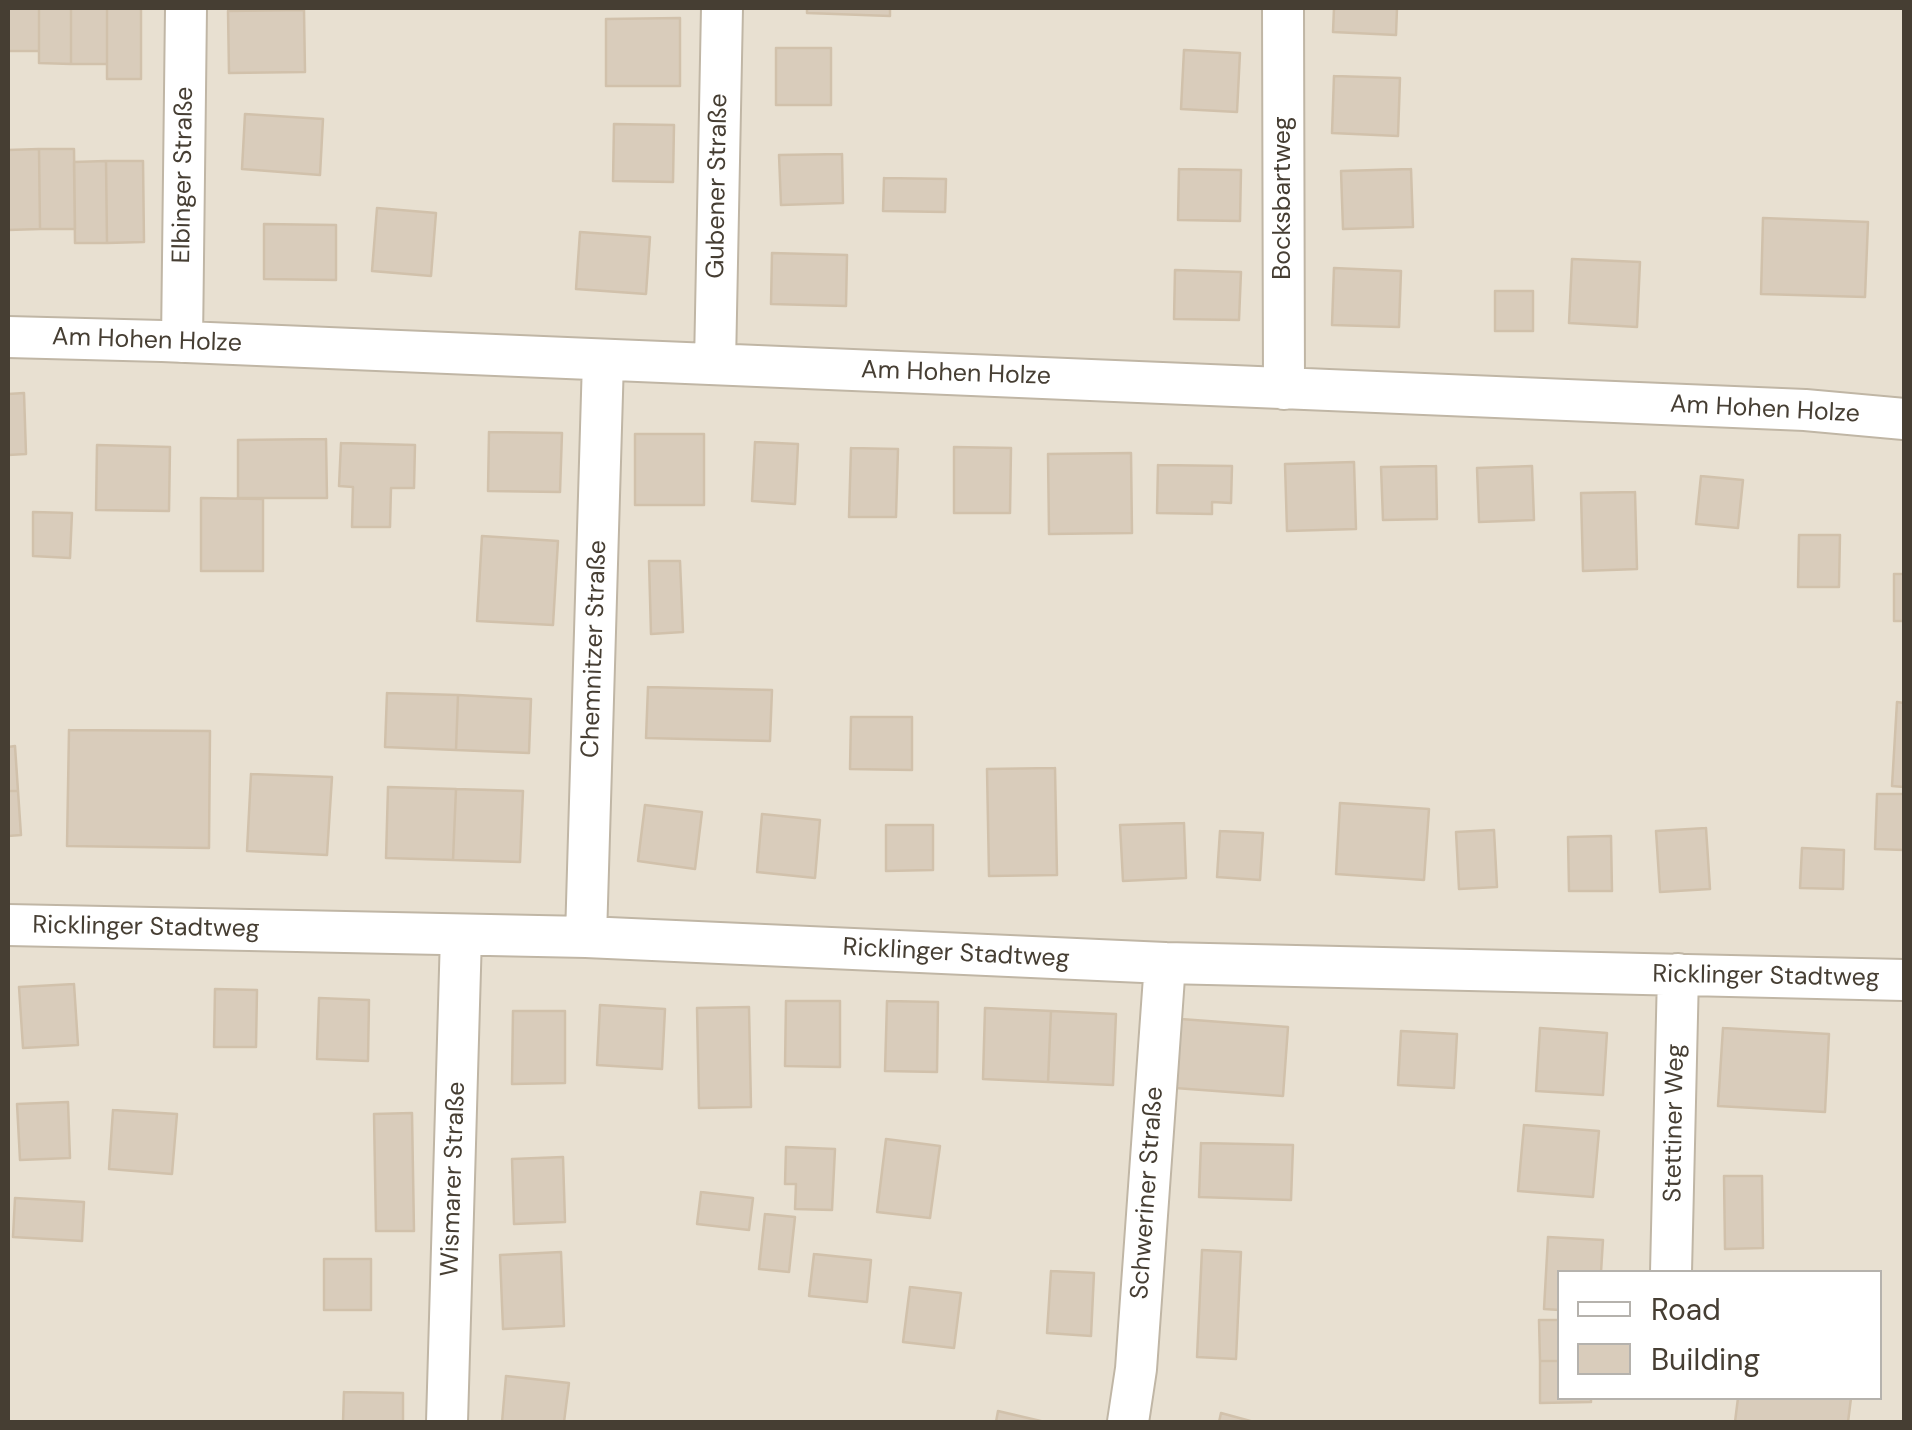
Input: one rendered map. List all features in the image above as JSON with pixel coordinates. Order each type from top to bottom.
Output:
[{"type":"street","name":"Elbinger Straße","points":[[182,342],[186,8]]},
{"type":"street","name":"Gubener Straße","points":[[715,364],[722,8]]},
{"type":"street","name":"Bocksbartweg","points":[[1283,8],[1284,389]]},
{"type":"street","name":"Am Hohen Holze","points":[[8,337],[1805,410],[1904,419]]},
{"type":"street","name":"Chemnitzer Straße","points":[[586,937],[603,360]]},
{"type":"street","name":"Ricklinger Stadtweg","points":[[8,925],[586,937],[1165,964],[1904,980]]},
{"type":"street","name":"Wismarer Straße","points":[[448,1422],[461,935]]},
{"type":"street","name":"Schweriner Straße","points":[[1128,1422],[1136,1369],[1165,964]]},
{"type":"street","name":"Stettiner Weg","points":[[1671,1270],[1678,974]]},
{"type":"shaded area","points":[[8,8],[1904,8],[1904,1422],[8,1422]]},
{"type":"building","points":[[8,8],[39,8],[39,51],[8,51]]},
{"type":"building","points":[[39,8],[71,8],[71,64],[39,63]]},
{"type":"building","points":[[71,8],[107,8],[107,64],[71,64]]},
{"type":"building","points":[[107,8],[141,8],[141,79],[107,79]]},
{"type":"building","points":[[807,8],[890,8],[890,16],[807,13]]},
{"type":"building","points":[[1334,8],[1397,8],[1396,35],[1333,32]]},
{"type":"building","points":[[304,10],[305,72],[229,73],[228,11]]},
{"type":"building","points":[[680,18],[680,86],[606,86],[606,19]]},
{"type":"building","points":[[776,48],[831,48],[831,105],[776,105]]},
{"type":"building","points":[[1184,50],[1240,53],[1237,112],[1181,109]]},
{"type":"building","points":[[1334,76],[1400,78],[1398,136],[1332,133]]},
{"type":"building","points":[[245,114],[323,119],[320,175],[242,169]]},
{"type":"building","points":[[614,124],[674,125],[673,182],[613,181]]},
{"type":"building","points":[[39,149],[40,229],[8,230],[8,150]]},
{"type":"building","points":[[39,149],[74,149],[75,229],[40,229]]},
{"type":"building","points":[[842,154],[843,203],[781,205],[779,155]]},
{"type":"building","points":[[106,161],[107,243],[75,243],[74,162]]},
{"type":"building","points":[[106,161],[143,161],[144,242],[107,243]]},
{"type":"building","points":[[1179,169],[1241,170],[1240,221],[1178,220]]},
{"type":"building","points":[[1411,169],[1413,227],[1343,229],[1341,171]]},
{"type":"building","points":[[884,178],[946,179],[945,212],[883,211]]},
{"type":"building","points":[[377,208],[436,213],[431,276],[372,271]]},
{"type":"building","points":[[1763,218],[1868,222],[1865,297],[1761,294]]},
{"type":"building","points":[[264,224],[336,225],[336,280],[264,279]]},
{"type":"building","points":[[580,232],[650,237],[646,294],[576,289]]},
{"type":"building","points":[[772,253],[847,255],[846,306],[771,304]]},
{"type":"building","points":[[1572,259],[1640,262],[1637,327],[1569,323]]},
{"type":"building","points":[[1334,268],[1401,271],[1399,327],[1332,325]]},
{"type":"building","points":[[1175,270],[1241,272],[1239,320],[1174,319]]},
{"type":"building","points":[[1495,291],[1533,291],[1533,331],[1495,331]]},
{"type":"building","points":[[24,393],[26,454],[8,455],[8,394]]},
{"type":"building","points":[[489,432],[562,433],[560,492],[488,491]]},
{"type":"building","points":[[635,434],[704,434],[704,505],[635,505]]},
{"type":"building","points":[[326,439],[327,498],[238,498],[238,440]]},
{"type":"building","points":[[755,442],[798,444],[795,504],[752,501]]},
{"type":"building","points":[[341,443],[415,445],[414,488],[391,488],[390,527],[352,527],[353,487],[339,486]]},
{"type":"building","points":[[97,445],[170,447],[169,511],[96,510]]},
{"type":"building","points":[[954,447],[1011,448],[1010,513],[954,513]]},
{"type":"building","points":[[851,448],[898,449],[896,517],[849,517]]},
{"type":"building","points":[[1131,453],[1132,533],[1049,534],[1048,454]]},
{"type":"building","points":[[1354,462],[1356,529],[1287,531],[1285,464]]},
{"type":"building","points":[[1158,465],[1232,466],[1231,503],[1212,502],[1212,514],[1157,513]]},
{"type":"building","points":[[1436,466],[1437,519],[1383,520],[1381,467]]},
{"type":"building","points":[[1532,466],[1534,520],[1479,522],[1477,468]]},
{"type":"building","points":[[1701,476],[1743,480],[1738,528],[1696,524]]},
{"type":"building","points":[[1635,492],[1637,569],[1583,571],[1581,493]]},
{"type":"building","points":[[201,498],[263,499],[263,571],[201,571]]},
{"type":"building","points":[[33,512],[72,513],[70,558],[33,556]]},
{"type":"building","points":[[1799,535],[1840,535],[1839,587],[1798,587]]},
{"type":"building","points":[[482,536],[558,541],[553,625],[477,621]]},
{"type":"building","points":[[649,561],[680,561],[683,632],[651,634]]},
{"type":"building","points":[[1894,574],[1904,574],[1904,621],[1894,621]]},
{"type":"building","points":[[648,687],[772,690],[770,741],[646,738]]},
{"type":"building","points":[[387,693],[458,695],[456,750],[385,747]]},
{"type":"building","points":[[458,695],[531,699],[529,753],[456,750]]},
{"type":"building","points":[[1897,702],[1904,703],[1904,787],[1892,786]]},
{"type":"building","points":[[851,717],[912,717],[912,770],[850,769]]},
{"type":"building","points":[[69,730],[210,731],[209,848],[67,846]]},
{"type":"building","points":[[15,746],[18,791],[8,791],[8,747]]},
{"type":"building","points":[[1055,768],[1057,875],[989,876],[987,769]]},
{"type":"building","points":[[251,774],[332,777],[327,855],[247,851]]},
{"type":"building","points":[[388,787],[456,789],[453,860],[386,858]]},
{"type":"building","points":[[456,789],[523,791],[520,862],[453,860]]},
{"type":"building","points":[[8,791],[18,791],[21,835],[8,836]]},
{"type":"building","points":[[1877,794],[1904,794],[1904,850],[1875,849]]},
{"type":"building","points":[[1340,803],[1429,809],[1424,880],[1336,874]]},
{"type":"building","points":[[645,805],[702,812],[695,869],[638,861]]},
{"type":"building","points":[[762,814],[820,820],[815,878],[757,872]]},
{"type":"building","points":[[1184,823],[1186,878],[1123,881],[1120,825]]},
{"type":"building","points":[[886,825],[933,825],[933,870],[886,871]]},
{"type":"building","points":[[1706,828],[1710,889],[1660,892],[1656,831]]},
{"type":"building","points":[[1494,830],[1497,887],[1459,889],[1456,832]]},
{"type":"building","points":[[1220,831],[1263,833],[1260,880],[1217,877]]},
{"type":"building","points":[[1611,836],[1612,891],[1569,891],[1568,837]]},
{"type":"building","points":[[1802,848],[1844,850],[1843,889],[1800,888]]},
{"type":"building","points":[[74,984],[78,1045],[23,1048],[19,987]]},
{"type":"building","points":[[215,989],[257,990],[256,1047],[214,1047]]},
{"type":"building","points":[[319,998],[369,1000],[368,1061],[317,1059]]},
{"type":"building","points":[[786,1001],[840,1001],[840,1067],[785,1066]]},
{"type":"building","points":[[887,1001],[938,1002],[937,1072],[885,1071]]},
{"type":"building","points":[[600,1005],[665,1009],[662,1069],[597,1065]]},
{"type":"building","points":[[749,1007],[751,1107],[699,1108],[697,1008]]},
{"type":"building","points":[[985,1008],[1051,1011],[1048,1082],[983,1079]]},
{"type":"building","points":[[513,1011],[565,1011],[565,1083],[512,1084]]},
{"type":"building","points":[[1051,1011],[1116,1014],[1113,1085],[1048,1082]]},
{"type":"building","points":[[1181,1019],[1288,1027],[1283,1096],[1175,1088]]},
{"type":"building","points":[[1540,1028],[1607,1033],[1603,1095],[1536,1091]]},
{"type":"building","points":[[1723,1028],[1829,1034],[1825,1112],[1718,1106]]},
{"type":"building","points":[[1401,1031],[1457,1034],[1454,1088],[1398,1085]]},
{"type":"building","points":[[68,1102],[70,1158],[20,1160],[17,1104]]},
{"type":"building","points":[[113,1110],[177,1114],[172,1174],[109,1169]]},
{"type":"building","points":[[412,1113],[414,1231],[376,1231],[374,1114]]},
{"type":"building","points":[[1524,1125],[1599,1131],[1593,1197],[1518,1191]]},
{"type":"building","points":[[886,1139],[940,1146],[930,1218],[877,1212]]},
{"type":"building","points":[[1201,1143],[1293,1145],[1291,1200],[1199,1197]]},
{"type":"building","points":[[786,1147],[835,1149],[832,1210],[795,1209],[796,1184],[785,1184]]},
{"type":"building","points":[[563,1157],[565,1222],[514,1224],[512,1159]]},
{"type":"building","points":[[1724,1176],[1762,1176],[1763,1248],[1725,1249]]},
{"type":"building","points":[[701,1192],[753,1198],[749,1230],[697,1224]]},
{"type":"building","points":[[15,1198],[84,1202],[82,1241],[13,1237]]},
{"type":"building","points":[[765,1214],[795,1217],[789,1272],[759,1269]]},
{"type":"building","points":[[1548,1237],[1603,1240],[1601,1270],[1557,1270],[1557,1310],[1544,1309]]},
{"type":"building","points":[[1202,1250],[1241,1252],[1236,1359],[1197,1357]]},
{"type":"building","points":[[561,1252],[564,1326],[503,1329],[500,1255]]},
{"type":"building","points":[[814,1254],[871,1260],[867,1302],[809,1296]]},
{"type":"building","points":[[324,1259],[371,1259],[371,1310],[324,1310]]},
{"type":"building","points":[[1051,1271],[1094,1273],[1091,1336],[1047,1333]]},
{"type":"building","points":[[910,1287],[961,1293],[954,1348],[903,1342]]},
{"type":"building","points":[[1539,1320],[1557,1320],[1557,1361],[1540,1361]]},
{"type":"building","points":[[1540,1361],[1557,1361],[1557,1400],[1591,1400],[1591,1402],[1540,1403]]},
{"type":"building","points":[[506,1376],[569,1383],[564,1422],[502,1422]]},
{"type":"building","points":[[344,1392],[403,1393],[403,1422],[343,1422]]},
{"type":"building","points":[[1738,1400],[1851,1400],[1848,1422],[1735,1422]]},
{"type":"building","points":[[998,1411],[1045,1422],[996,1422]]},
{"type":"building","points":[[1221,1413],[1254,1422],[1219,1422]]}]
